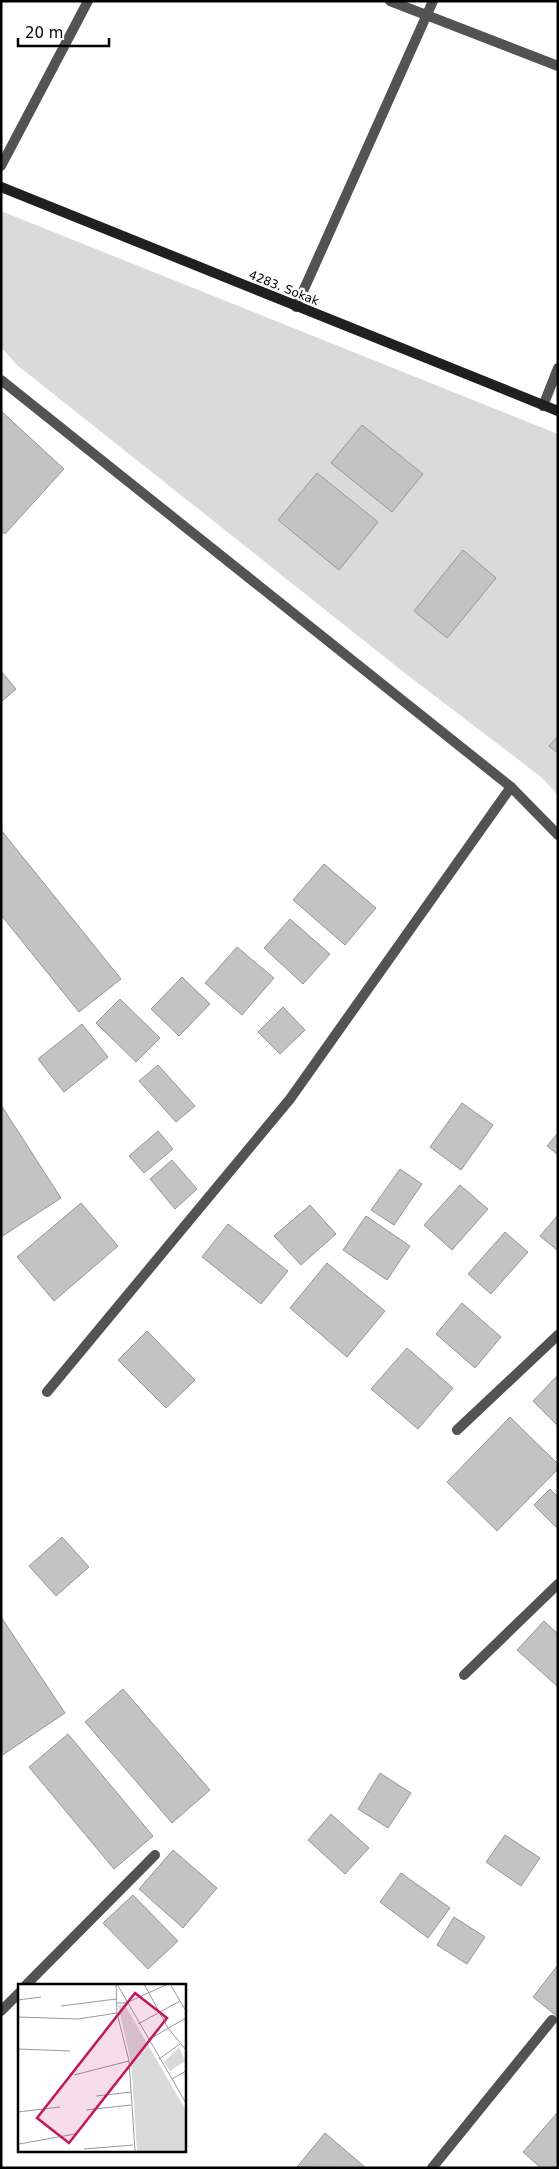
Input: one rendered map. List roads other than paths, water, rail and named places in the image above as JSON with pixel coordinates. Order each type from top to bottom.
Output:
[{"type":"street","points":[[1,166],[88,1]]},
{"type":"street","points":[[390,1],[558,66]]},
{"type":"street","points":[[296,307],[433,1]]},
{"type":"street","name":"4283. Sokak","points":[[1,187],[558,411]]},
{"type":"street","points":[[544,406],[558,368]]},
{"type":"street","points":[[1,380],[511,787],[558,835]]},
{"type":"street","points":[[47,1392],[290,1099],[511,787]]},
{"type":"street","points":[[457,1430],[558,1335]]},
{"type":"street","points":[[464,1675],[558,1584]]},
{"type":"street","points":[[27,1984],[155,1855]]},
{"type":"street","points":[[1,2010],[18,1994]]},
{"type":"street","points":[[432,2168],[552,2020]]}]
